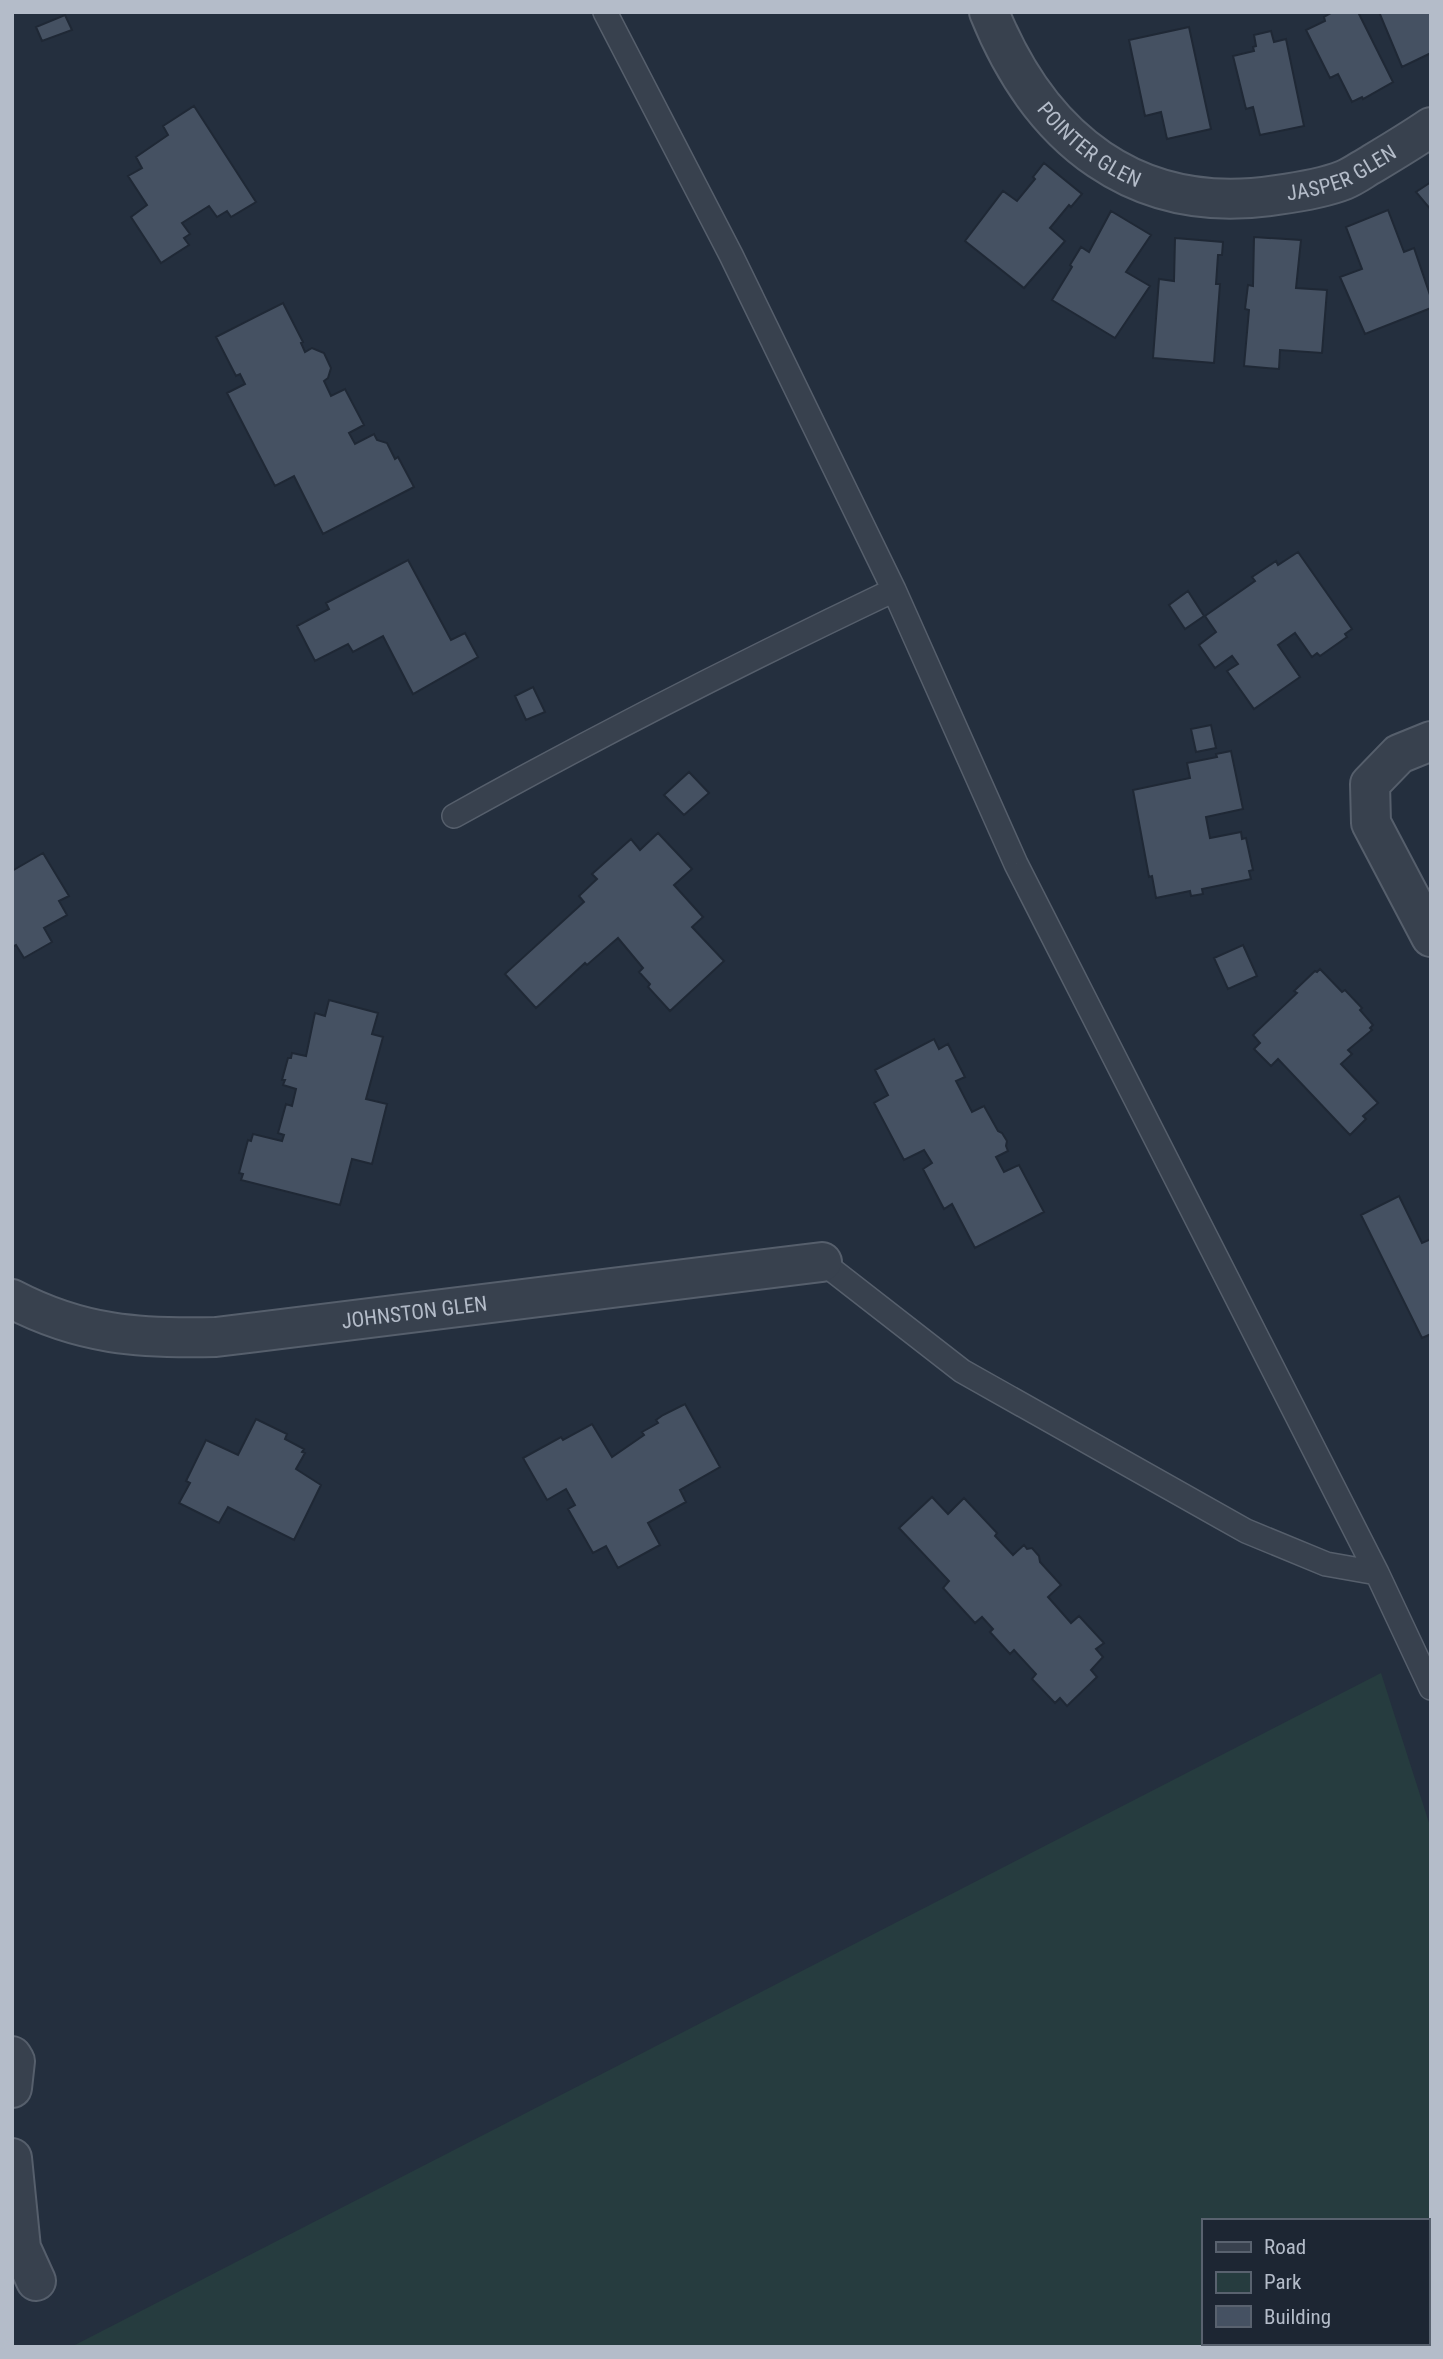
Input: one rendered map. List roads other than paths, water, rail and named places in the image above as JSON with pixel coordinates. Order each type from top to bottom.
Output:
[{"type":"street","name":"POINTER GLEN","points":[[989,12],[1018,74],[1057,126],[1103,163],[1142,182],[1186,197],[1244,200]]},
{"type":"street","name":"JASPER GLEN","points":[[1244,200],[1297,192],[1345,180],[1431,127]]},
{"type":"street","points":[[1431,741],[1399,754],[1370,784],[1371,823],[1431,937]]},
{"type":"street","name":"JOHNSTON GLEN","points":[[12,1299],[33,1310],[88,1329],[155,1338],[216,1337],[821,1262]]},
{"type":"street","points":[[12,2056],[15,2061],[12,2088]]},
{"type":"street","points":[[12,2158],[21,2248],[36,2281]]},
{"type":"lane","points":[[605,12],[731,255],[894,590],[1016,864],[1377,1573],[1431,1688]]},
{"type":"lane","points":[[454,816],[587,742],[765,651],[894,590]]},
{"type":"lane","points":[[821,1262],[962,1371],[1234,1525],[1326,1564],[1377,1573]]}]
